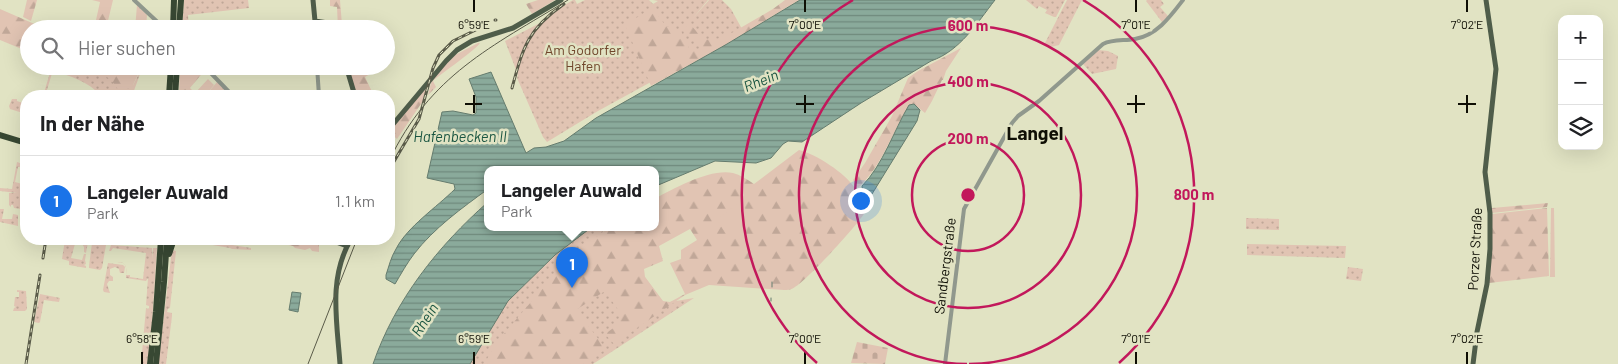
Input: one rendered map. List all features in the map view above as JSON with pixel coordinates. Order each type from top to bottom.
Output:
[{"type":"highway","points":[[173,20],[174,0]]},
{"type":"highway","points":[[179,20],[180,0]]},
{"type":"highway","points":[[169,90],[170,75]]},
{"type":"highway","points":[[175,90],[176,75]]},
{"type":"highway","points":[[0,134],[20,140]]},
{"type":"highway","points":[[156,364],[164,282],[163,246]]},
{"type":"highway","points":[[150,364],[163,246]]},
{"type":"main road","points":[[313,0],[315,20]]},
{"type":"main road","points":[[395,121],[457,50],[472,41],[513,28],[561,0]]},
{"type":"main road","name":"Porzer Straße","points":[[1473,364],[1477,332],[1487,284],[1490,249],[1490,214],[1485,172],[1496,69],[1486,0]]},
{"type":"main road","points":[[349,75],[353,90]]},
{"type":"main road","points":[[340,245],[344,246],[336,289],[341,364]]},
{"type":"street","points":[[134,0],[155,20]]},
{"type":"street","name":"Sandbergstraße","points":[[945,364],[964,209],[1012,123],[1099,48],[1110,41],[1135,39],[1153,32],[1170,17],[1183,0]]},
{"type":"street","points":[[213,75],[227,90]]},
{"type":"street","points":[[318,75],[319,90]]},
{"type":"green space","points":[[27,0],[37,0],[31,20],[23,17]]},
{"type":"green space","points":[[92,0],[113,0],[108,20],[96,20],[100,2]]},
{"type":"green space","points":[[184,0],[248,0],[249,8],[188,15],[188,20],[183,20]]},
{"type":"green space","points":[[330,0],[340,0],[342,20],[338,20],[337,7],[330,6]]},
{"type":"green space","points":[[538,0],[555,0],[532,14],[526,4]]},
{"type":"green space","name":"Am Godorfer Hafen","points":[[573,0],[577,4],[585,0],[649,0],[653,4],[658,1],[653,0],[708,0],[693,18],[709,0],[722,0],[731,9],[742,29],[547,142],[517,78],[518,75],[505,41],[544,21],[556,10]]},
{"type":"green space","points":[[785,0],[799,0],[727,44],[651,86],[625,25],[652,8],[666,26],[681,31],[689,48],[700,49],[699,43],[684,29],[689,23],[704,40],[723,38]]},
{"type":"green space","points":[[1026,0],[1065,0],[1056,17],[1054,17],[1045,13],[1047,10],[1039,6],[1037,9]]},
{"type":"green space","points":[[1067,0],[1082,0],[1059,45],[1046,46],[1045,43]]},
{"type":"green space","points":[[1161,0],[1164,4],[1160,7],[1168,16],[1162,22],[1146,1]]},
{"type":"green space","points":[[137,5],[147,15],[147,20],[136,20]]},
{"type":"green space","points":[[0,9],[25,20],[20,20],[20,48],[0,40]]},
{"type":"green space","points":[[480,43],[473,50],[433,81],[436,87],[428,95],[432,79],[455,55]]},
{"type":"green space","points":[[961,48],[946,71],[925,113],[914,104],[909,105],[874,170],[858,188],[853,180],[892,116],[908,78]]},
{"type":"green space","points":[[1098,50],[1108,51],[1118,56],[1116,69],[1092,74],[1083,64]]},
{"type":"green space","points":[[49,75],[51,75],[47,90],[45,90]]},
{"type":"green space","points":[[67,75],[105,75],[110,77],[116,84],[133,85],[140,75],[134,90],[95,90]]},
{"type":"green space","points":[[103,75],[138,75],[133,85],[126,90],[118,90],[110,79]]},
{"type":"green space","points":[[180,75],[201,75],[190,88],[192,90],[179,90]]},
{"type":"green space","points":[[350,75],[368,75],[365,77],[371,90],[355,90]]},
{"type":"green space","points":[[208,79],[214,85],[210,90],[198,90]]},
{"type":"green space","points":[[217,82],[225,90],[210,90]]},
{"type":"green space","points":[[427,85],[423,101],[397,139],[395,137],[395,125]]},
{"type":"green space","points":[[12,99],[17,99],[20,102],[20,112],[10,109],[9,106]]},
{"type":"green space","points":[[799,150],[822,160],[844,176],[855,188],[866,210],[834,250],[792,289],[709,285],[685,295],[614,344],[605,334],[619,324],[621,314],[605,291],[576,310],[606,349],[583,364],[484,364],[497,342],[565,262],[604,231],[659,231],[659,196],[683,184],[714,173],[733,173],[744,177],[754,184]],"holes":[[[690,229],[697,240],[681,250],[681,259],[670,263],[685,294],[670,302],[663,301],[645,277],[644,269],[663,261],[659,246]]]},
{"type":"green space","points":[[17,162],[20,163],[20,167],[18,167],[15,182],[20,183],[20,209],[9,205],[9,193],[17,193],[0,191],[0,188],[12,189]]},
{"type":"green space","points":[[741,202],[752,219],[727,235],[716,219]]},
{"type":"green space","points":[[1548,203],[1547,207],[1492,213],[1492,208]]},
{"type":"green space","points":[[1547,208],[1549,276],[1489,283],[1492,214]]},
{"type":"green space","points":[[1551,208],[1554,208],[1555,277],[1550,277]]},
{"type":"green space","points":[[0,209],[4,209],[2,219],[12,219],[13,214],[18,215],[18,226],[0,222]]},
{"type":"green space","points":[[1246,218],[1279,219],[1279,230],[1246,229]]},
{"type":"green space","points":[[570,231],[603,231],[632,272],[642,273],[664,303],[694,298],[593,364],[432,364]]},
{"type":"green space","points":[[1247,244],[1346,246],[1345,258],[1247,255]]},
{"type":"green space","points":[[64,245],[75,245],[71,258],[82,260],[84,254],[86,254],[86,264],[84,265],[86,268],[69,265],[69,261],[62,259]]},
{"type":"green space","points":[[83,245],[87,245],[86,253],[84,252]]},
{"type":"green space","points":[[92,245],[106,245],[102,268],[100,270],[89,268]]},
{"type":"green space","points":[[111,245],[152,248],[152,259],[153,248],[157,248],[152,324],[147,364],[141,364],[146,308],[149,308],[146,305],[148,278],[146,281],[126,278],[126,275],[130,275],[130,277],[143,279],[146,253],[113,248],[109,251]]},
{"type":"green space","points":[[212,245],[232,245],[251,248],[251,250],[232,249]]},
{"type":"green space","points":[[288,245],[319,245],[319,252],[312,251],[310,248],[305,250]]},
{"type":"green space","points":[[172,250],[176,251],[170,308],[167,312],[172,313],[172,316],[166,364],[158,364]]},
{"type":"green space","points":[[108,263],[125,267],[124,273],[120,273],[119,269],[115,267],[110,269],[113,281],[109,281],[107,284],[110,293],[103,290]]},
{"type":"green space","points":[[1348,267],[1363,269],[1361,281],[1346,279]]},
{"type":"green space","points":[[17,290],[26,291],[27,309],[25,311],[13,311],[16,307],[14,306],[15,297],[19,297]]},
{"type":"green space","points":[[40,294],[60,298],[59,302],[44,300],[39,323],[34,322]]},
{"type":"green space","points":[[857,342],[888,348],[885,364],[851,363]]},
{"type":"water","points":[[800,0],[995,0],[967,35],[951,50],[861,103],[802,142],[788,141],[771,158],[756,163],[715,161],[659,185],[659,166],[484,166],[484,192],[430,236],[411,257],[395,284],[386,279],[391,258],[407,233],[455,189],[454,184],[427,178],[442,112],[453,111],[473,115],[476,113],[476,97],[469,79],[491,72],[526,153],[534,148],[546,147],[564,141],[596,118],[727,44]]},
{"type":"water","points":[[914,104],[920,110],[917,121],[872,194],[868,197],[863,194],[862,186],[882,158],[909,105]]},
{"type":"water","name":"Rhein","points":[[484,206],[484,231],[587,231],[555,255],[508,301],[470,364],[373,364],[382,340],[406,296],[435,256]]},
{"type":"water","points":[[292,292],[301,293],[298,312],[289,310]]},
{"type":"waterway","points":[[772,282],[772,287]]},
{"type":"tram line","points":[[395,150],[405,131],[423,106],[443,85],[488,49],[568,0]]},
{"type":"tram line","points":[[308,364],[355,245]]},
{"type":"railway","points":[[512,88],[529,40],[542,22],[564,4]]},
{"type":"railway","points":[[395,160],[419,119],[433,68],[439,55],[453,41],[488,24]]},
{"type":"railway","points":[[43,258],[45,245]]},
{"type":"railway","points":[[26,364],[40,275]]},
{"type":"place","name":"Langeler Auwald","points":[[572,288]]},
{"type":"district","name":"Langel","points":[[1035,133]]},
{"type":"water label","name":"Hafenbecken II","points":[[460,137]]}]
